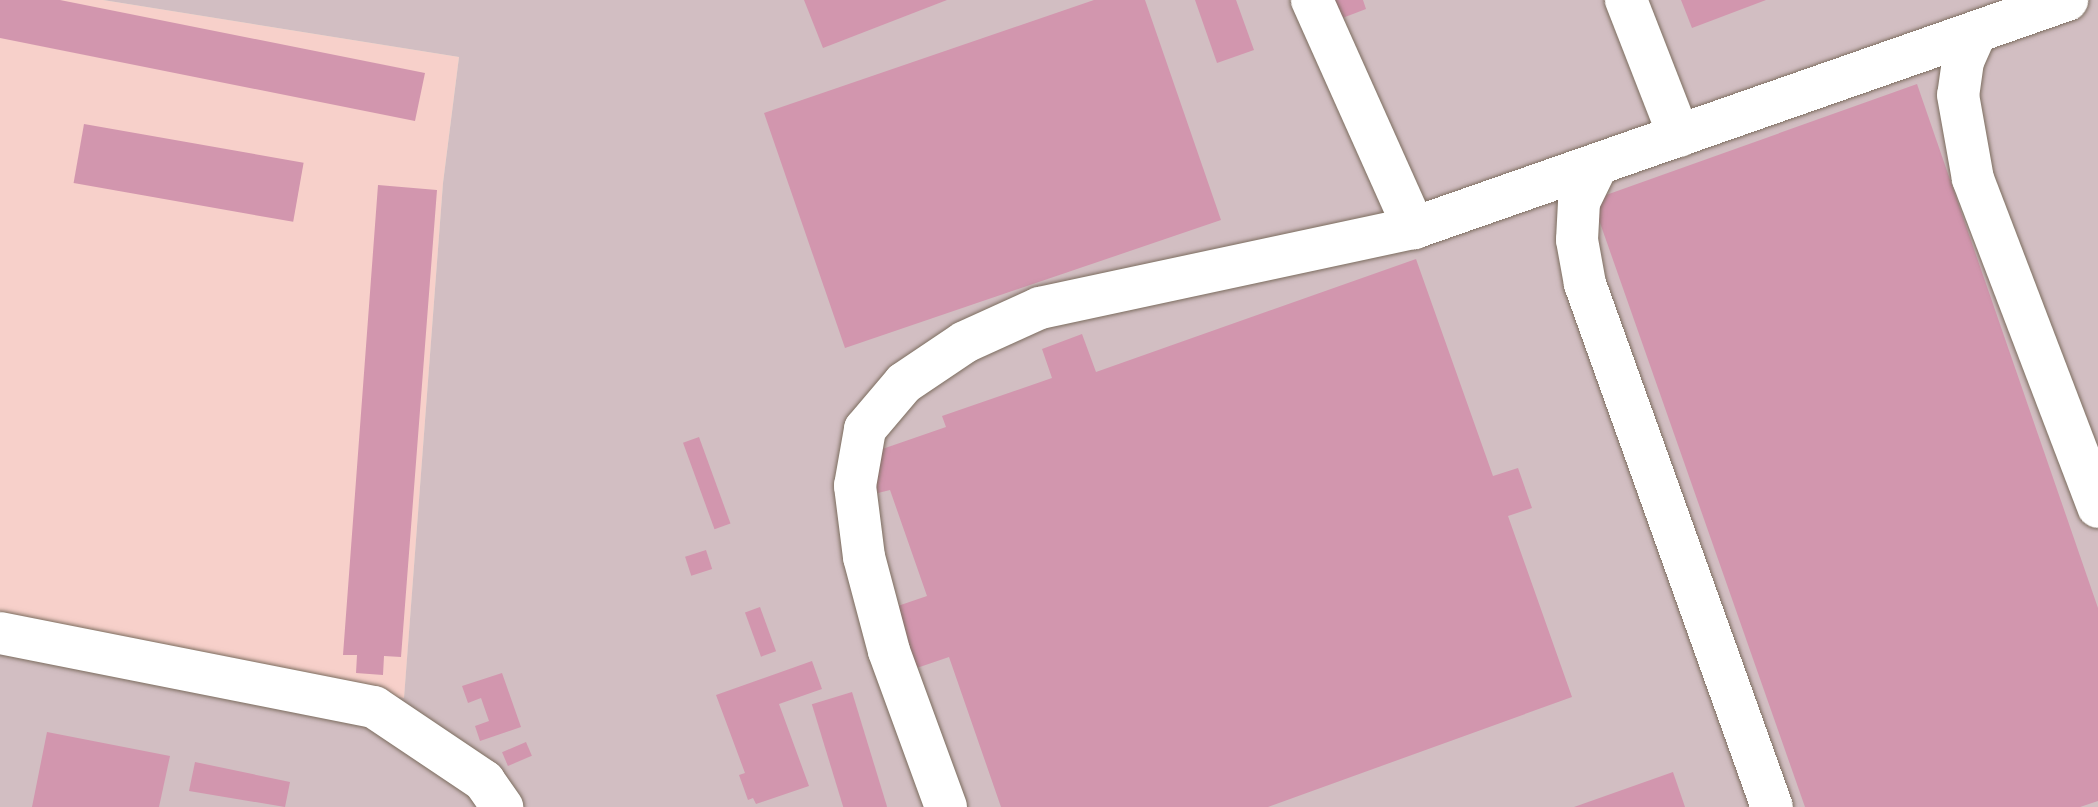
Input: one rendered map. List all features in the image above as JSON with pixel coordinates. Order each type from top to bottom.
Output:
[{"type":"lane","points":[[1312,0],[1414,228]]},
{"type":"lane","points":[[1626,0],[1679,136]]},
{"type":"lane","points":[[946,807],[889,651],[864,557],[855,486],[865,429],[904,383],[965,342],[1040,308],[1414,228],[2067,0]]},
{"type":"lane","points":[[1976,32],[1963,61],[1958,95],[1973,179],[2098,507]]},
{"type":"lane","points":[[1597,165],[1579,202],[1577,240],[1585,284],[1772,807]]},
{"type":"lane","points":[[0,633],[374,707],[484,781],[502,807]]},
{"type":"shaded area","points":[[0,0],[103,0],[459,57],[443,183],[404,699],[0,616]]},
{"type":"shaded area","points":[[103,0],[2098,0],[2098,807],[0,807],[0,616],[404,698],[443,183],[459,57]]},
{"type":"building","points":[[0,0],[60,0],[425,73],[415,121],[0,38]]},
{"type":"building","points":[[804,0],[947,0],[823,48]]},
{"type":"building","points":[[1094,0],[1145,0],[1221,220],[845,348],[764,113]]},
{"type":"building","points":[[1195,0],[1236,0],[1254,50],[1217,63]]},
{"type":"building","points":[[1324,0],[1363,0],[1366,9],[1332,22]]},
{"type":"building","points":[[1681,0],[1766,0],[1692,28]]},
{"type":"building","points":[[1917,84],[2098,608],[2098,801],[2080,807],[1805,807],[1592,200]]},
{"type":"building","points":[[84,124],[304,163],[293,222],[74,183]]},
{"type":"building","points":[[378,185],[437,190],[401,657],[384,656],[383,675],[356,673],[357,655],[343,655]]},
{"type":"building","points":[[1416,259],[1493,476],[1518,468],[1532,508],[1508,516],[1572,697],[1268,807],[1001,807],[949,657],[908,671],[886,610],[927,596],[890,490],[878,493],[865,455],[946,427],[942,416],[1052,378],[1042,349],[1082,334],[1096,372]]},
{"type":"building","points":[[699,437],[730,523],[714,529],[683,443]]},
{"type":"building","points":[[706,550],[712,569],[691,576],[685,557]]},
{"type":"building","points":[[760,607],[776,651],[761,657],[745,612]]},
{"type":"building","points":[[812,661],[822,689],[779,704],[809,786],[756,804],[753,798],[748,800],[739,775],[745,773],[716,695]]},
{"type":"building","points":[[502,673],[521,727],[480,741],[475,726],[489,721],[481,698],[468,703],[462,686]]},
{"type":"building","points":[[852,692],[887,807],[843,807],[812,704]]},
{"type":"building","points":[[47,732],[170,756],[159,807],[32,807]]},
{"type":"building","points":[[526,742],[532,756],[508,766],[502,752]]},
{"type":"building","points":[[195,762],[290,782],[285,807],[189,791]]},
{"type":"building","points":[[1673,772],[1685,807],[1574,807]]}]
